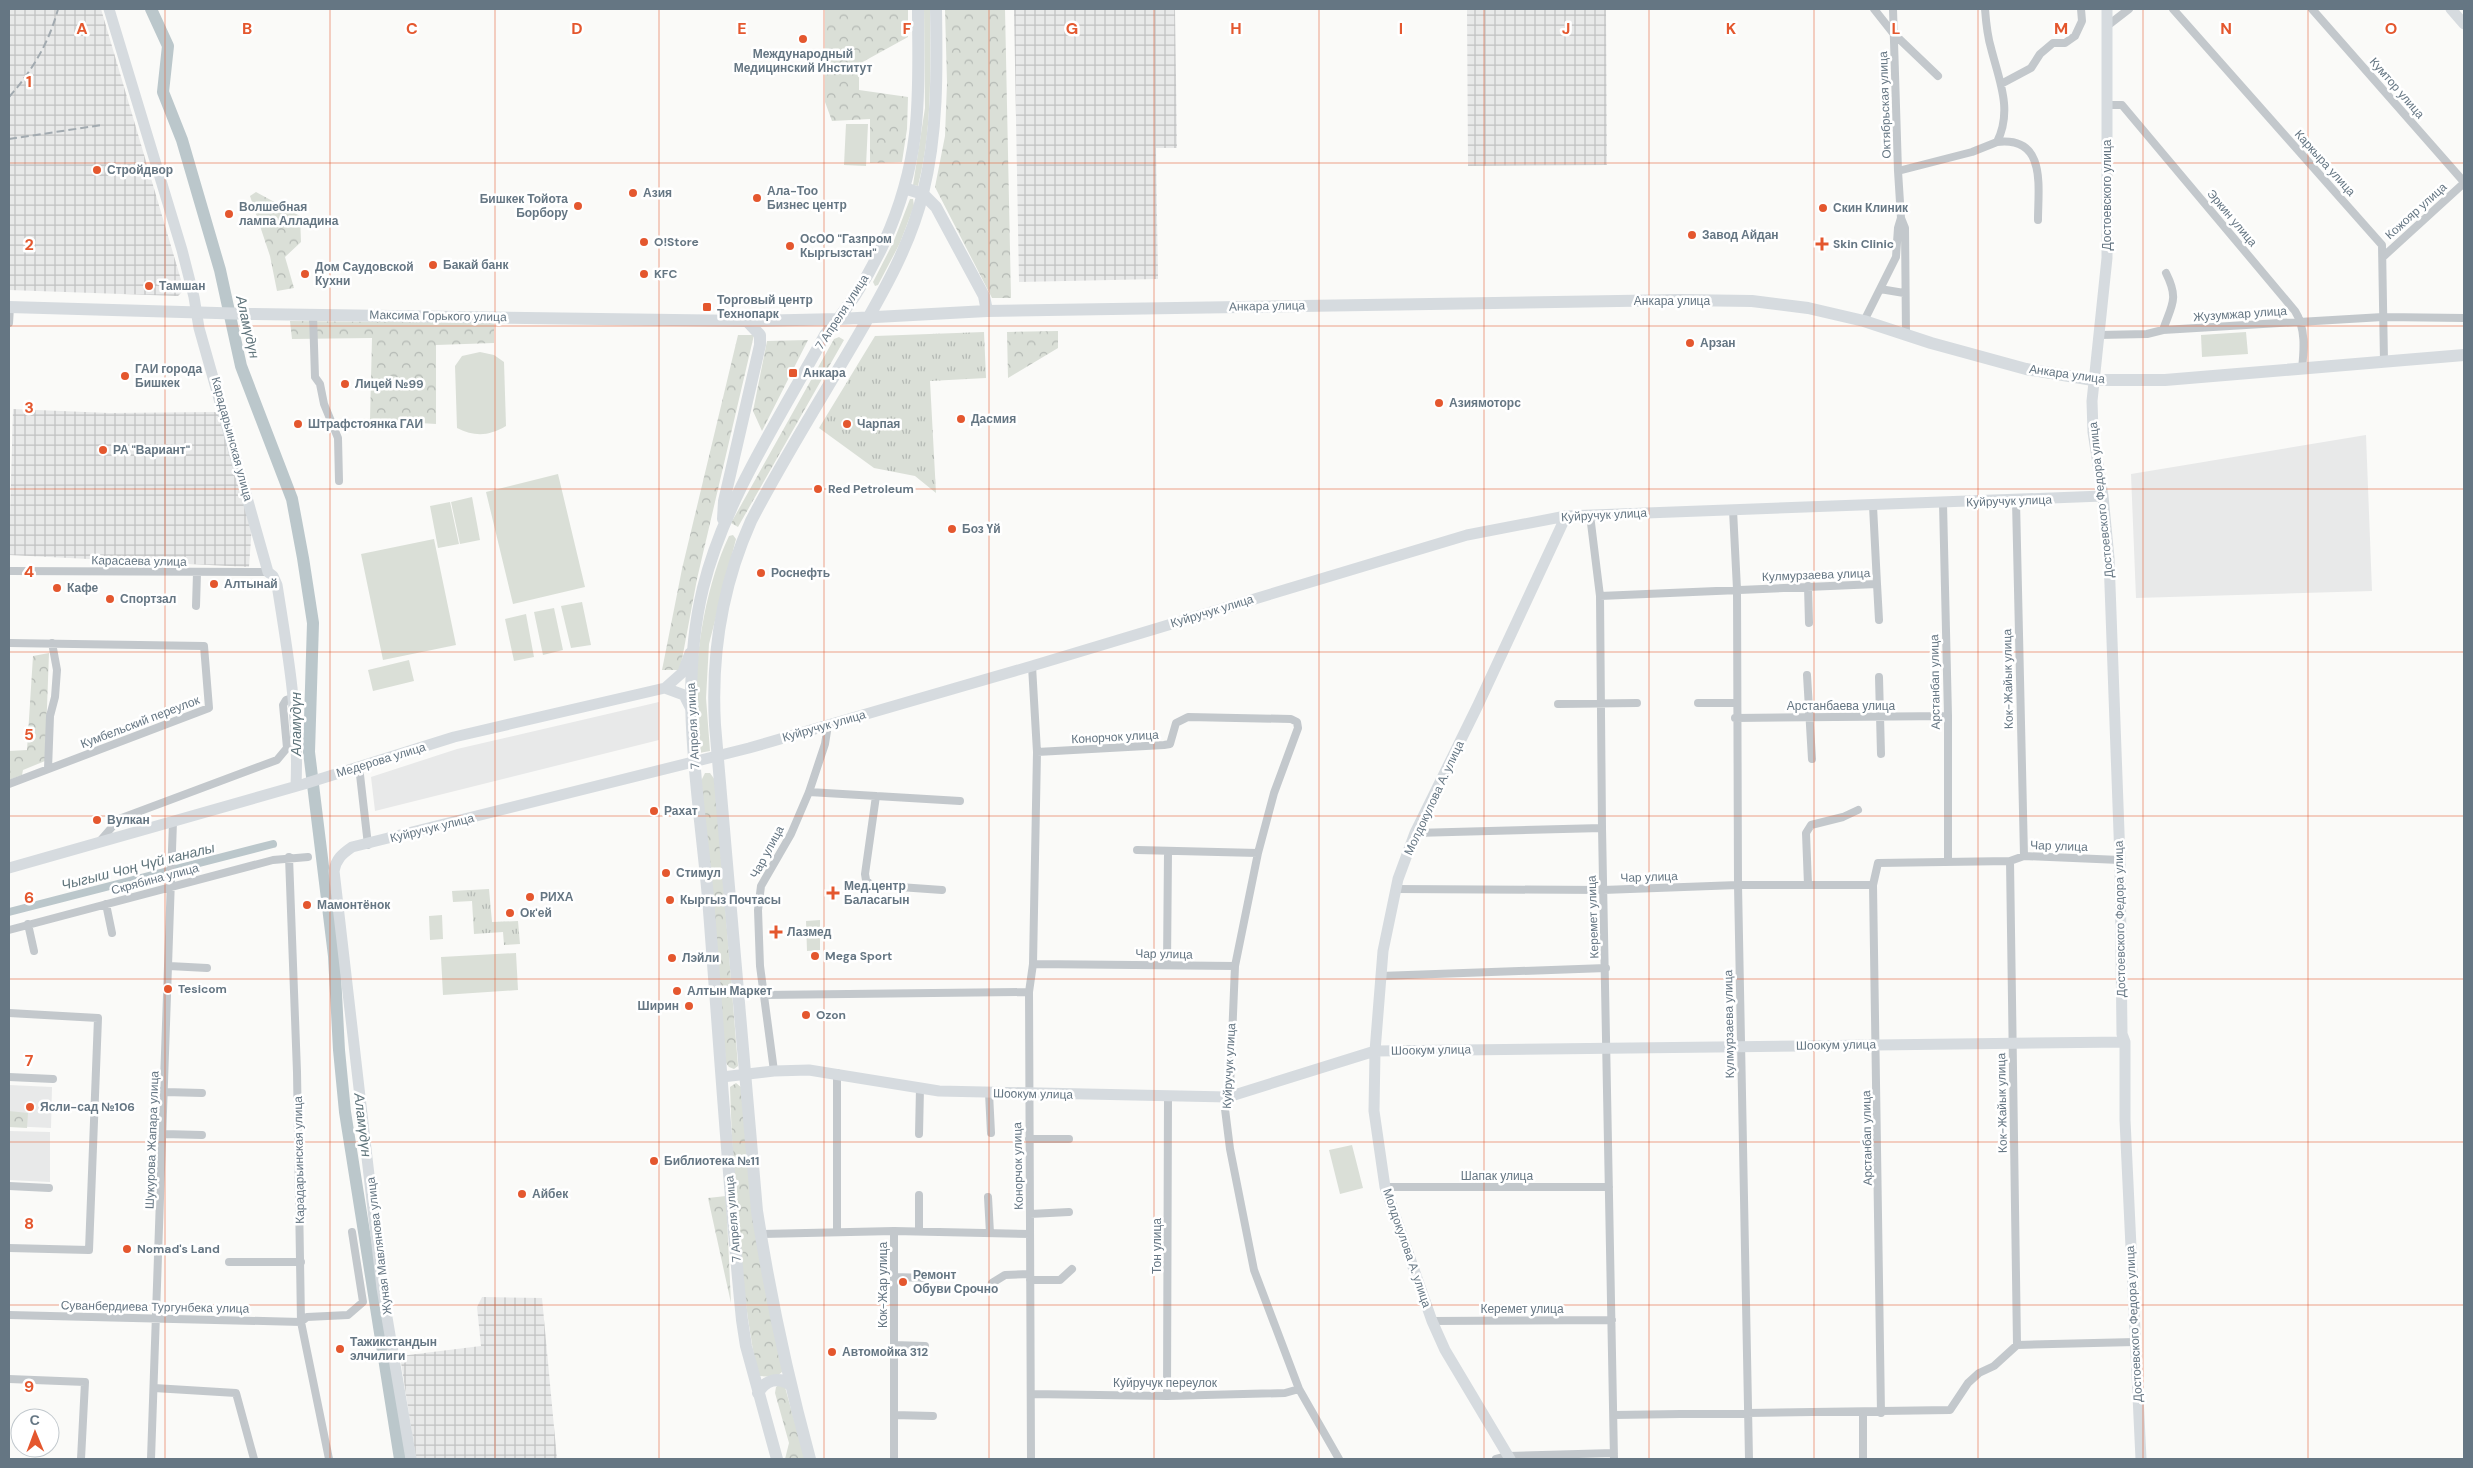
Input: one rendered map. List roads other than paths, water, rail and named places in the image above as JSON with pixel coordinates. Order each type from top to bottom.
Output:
[{"type":"main road","name":"7 Апреля улица","points":[[777,1459],[758,1393],[742,1320],[691,732],[690,707],[694,640],[704,586],[722,528],[740,489],[825,335],[839,319],[878,256],[904,188],[912,153],[918,108],[918,9]]},
{"type":"main road","name":"7 Апреля улица","points":[[810,1459],[791,1385],[761,1234],[745,1074],[715,726],[714,673],[719,625],[728,587],[746,534],[764,495],[868,318],[901,255],[923,194],[930,164],[936,115],[936,9]]},
{"type":"main road","points":[[904,188],[923,194],[936,207],[984,296],[987,311]]},
{"type":"main road","name":"Анкара улица","points":[[868,318],[987,311],[1680,300],[1780,304],[1864,321],[2026,369],[2093,380],[2164,380],[2464,355]]},
{"type":"main road","name":"Максима Горького улица","points":[[10,307],[211,314],[747,321],[868,318]]},
{"type":"main road","points":[[746,534],[722,528],[724,501],[760,345],[760,334],[747,321]]},
{"type":"main road","points":[[758,1393],[762,1386],[773,1380],[785,1381],[791,1385]]},
{"type":"street","name":"Карадарьинская улица","points":[[108,9],[182,250],[197,313],[268,572],[273,576],[277,586],[294,696],[300,785]]},
{"type":"street","points":[[1874,9],[1893,33],[1938,76]]},
{"type":"street","name":"Октябрьская улица","points":[[1893,9],[1898,171],[1901,218],[1905,228],[1904,293],[1906,334]]},
{"type":"street","points":[[1985,9],[1990,45],[2006,106],[2004,130],[1997,142]]},
{"type":"street","points":[[2001,84],[2031,68],[2040,54],[2053,43],[2065,42],[2075,36],[2082,21],[2081,9]]},
{"type":"street","name":"Достоевского улица","points":[[2093,380],[2107,248],[2108,9]]},
{"type":"street","points":[[2108,26],[2129,9]]},
{"type":"street","name":"Каркыра улица","points":[[2173,9],[2382,245],[2384,256],[2384,362]]},
{"type":"street","name":"Кумтор улица","points":[[2312,9],[2464,182]]},
{"type":"street","points":[[2451,9],[2464,24]]},
{"type":"street","name":"Эркин улица","points":[[2107,105],[2122,105],[2302,321]]},
{"type":"street","points":[[1997,142],[2010,141],[2021,144],[2032,155],[2038,169],[2038,220]]},
{"type":"street","name":"Октябрьская улица","points":[[1898,171],[1972,152],[1997,142]]},
{"type":"street","name":"Кожояр улица","points":[[2384,256],[2464,182]]},
{"type":"street","name":"Октябрьская улица","points":[[1864,321],[1896,256],[1898,228],[1901,218]]},
{"type":"street","points":[[2163,330],[2174,298],[2174,289],[2166,273]]},
{"type":"street","points":[[1880,289],[1904,293]]},
{"type":"street","points":[[9,323],[10,307]]},
{"type":"street","points":[[313,315],[315,377],[320,384],[324,404],[338,438],[339,480]]},
{"type":"street","name":"Жузумжар улица","points":[[2099,334],[2147,334],[2163,330],[2383,317],[2464,318]]},
{"type":"street","points":[[2302,321],[2302,369]]},
{"type":"street","name":"Достоевского Федора улица","points":[[2093,380],[2093,432],[2104,496],[2110,567],[2120,860],[2122,1034],[2125,1042],[2125,1120],[2141,1459]]},
{"type":"street","name":"Куйручук улица","points":[[341,854],[367,839],[694,762],[828,725],[1032,666],[1466,535],[1566,516],[2016,501],[2104,496]]},
{"type":"street","name":"Кок-Жайык улица","points":[[2016,501],[2024,856]]},
{"type":"street","name":"Арстанбап улица","points":[[1943,503],[1948,716],[1948,860]]},
{"type":"street","name":"Кулмурзаева улица","points":[[1600,596],[1877,584],[1873,506]]},
{"type":"street","name":"Кулмурзаева улица","points":[[1733,510],[1736,589],[1735,718],[1749,1459]]},
{"type":"street","name":"Керемет улица","points":[[1590,515],[1600,596],[1603,890],[1614,1456]]},
{"type":"street","name":"Молдокулова А. улица","points":[[1509,1457],[1445,1350],[1432,1321],[1385,1187],[1374,1111],[1375,1051],[1380,976],[1395,889],[1415,833],[1478,705],[1566,516]]},
{"type":"street","name":"Карасаева улица","points":[[9,570],[197,573],[268,572]]},
{"type":"street","points":[[196,606],[197,573]]},
{"type":"street","points":[[1877,584],[1879,620]]},
{"type":"street","points":[[1808,586],[1808,623]]},
{"type":"street","name":"Медерова улица","points":[[9,868],[300,785],[454,737],[665,688],[683,672],[694,640]]},
{"type":"street","name":"Кумбельский переулок","points":[[9,643],[204,646],[209,708],[9,784]]},
{"type":"street","points":[[48,769],[50,716],[57,670],[52,643]]},
{"type":"street","name":"Конорчок улица","points":[[1031,1459],[1029,1094],[1037,752],[1032,666]]},
{"type":"street","points":[[1807,675],[1812,759]]},
{"type":"street","points":[[1879,677],[1881,754]]},
{"type":"street","points":[[665,688],[684,695],[690,707]]},
{"type":"street","points":[[99,843],[119,818],[277,760],[287,748],[283,706],[286,700],[294,696]]},
{"type":"street","points":[[1558,704],[1638,703]]},
{"type":"street","points":[[1698,703],[1736,703]]},
{"type":"street","name":"Арстанбаева улица","points":[[1735,718],[1948,716]]},
{"type":"street","name":"Конорчок улица","points":[[1037,752],[1170,744],[1176,723],[1188,717],[1291,719],[1297,722]]},
{"type":"street","name":"Куйручук улица","points":[[1297,722],[1298,728],[1274,793],[1258,853],[1235,966],[1228,1097],[1225,1108],[1230,1149],[1252,1261],[1299,1389],[1339,1459]]},
{"type":"street","name":"Чар улица","points":[[774,1071],[763,995],[758,910],[761,886],[790,834],[809,792],[826,744],[828,725]]},
{"type":"street","points":[[359,766],[367,839]]},
{"type":"street","points":[[809,792],[960,802]]},
{"type":"street","points":[[876,796],[865,874],[866,880],[871,885],[942,890]]},
{"type":"street","points":[[1808,885],[1806,833],[1811,825],[1858,810]]},
{"type":"street","name":"Шукурова Жапара улица","points":[[151,1459],[164,1134],[173,821]]},
{"type":"street","points":[[1415,833],[1602,828]]},
{"type":"street","points":[[1137,850],[1258,853]]},
{"type":"street","points":[[1167,966],[1168,852]]},
{"type":"street","name":"Жуная Мавлянова улица","points":[[341,854],[335,864],[335,879],[382,1288],[411,1459]]},
{"type":"street","name":"Чар улица","points":[[1878,863],[1948,860],[2010,861],[2024,856],[2120,860]]},
{"type":"street","name":"Карадарьинская улица","points":[[289,857],[301,1262],[301,1322],[329,1459]]},
{"type":"street","name":"Скрябина улица","points":[[9,930],[289,857],[308,857]]},
{"type":"street","name":"Кок-Жайык улица","points":[[2010,861],[2017,1345]]},
{"type":"street","name":"Арстанбап улица","points":[[1878,863],[1873,885],[1877,1044],[1881,1412]]},
{"type":"street","name":"Чар улица","points":[[1395,889],[1603,890],[1738,885],[1873,885]]},
{"type":"street","points":[[106,904],[112,933]]},
{"type":"street","points":[[28,924],[34,950]]},
{"type":"street","name":"Чар улица","points":[[1033,964],[1235,966]]},
{"type":"street","points":[[169,966],[207,968]]},
{"type":"street","points":[[1380,976],[1606,968]]},
{"type":"street","points":[[763,995],[1030,992]]},
{"type":"street","points":[[9,1013],[98,1018],[89,1250],[9,1248]]},
{"type":"street","name":"Шоокум улица","points":[[722,1077],[774,1071],[809,1070],[837,1073],[938,1091],[1228,1097],[1375,1051],[2125,1042]]},
{"type":"street","points":[[837,1073],[837,1231]]},
{"type":"street","points":[[9,1078],[53,1079]]},
{"type":"street","points":[[919,1134],[920,1088]]},
{"type":"street","points":[[165,1092],[202,1093]]},
{"type":"street","points":[[990,1093],[991,1133]]},
{"type":"street","name":"Тон улица","points":[[1167,1396],[1168,1096]]},
{"type":"street","points":[[164,1134],[202,1135]]},
{"type":"street","points":[[1029,1140],[1069,1140]]},
{"type":"street","points":[[9,1186],[49,1188]]},
{"type":"street","name":"Шапак улица","points":[[1385,1187],[1609,1187]]},
{"type":"street","points":[[919,1195],[919,1231]]},
{"type":"street","points":[[988,1197],[990,1233]]},
{"type":"street","points":[[1030,1214],[1069,1212]]},
{"type":"street","name":"Кок-Жар улица","points":[[761,1234],[837,1231],[1030,1234]]},
{"type":"street","name":"Кок-Жар улица","points":[[894,1231],[894,1459]]},
{"type":"street","name":"Суванбердиева Тургунбека улица","points":[[9,1315],[301,1322],[307,1317],[348,1315],[363,1302],[352,1232]]},
{"type":"street","points":[[230,1262],[301,1262]]},
{"type":"street","points":[[992,1284],[1005,1276],[1060,1280],[1072,1269]]},
{"type":"street","points":[[894,1277],[928,1278]]},
{"type":"street","name":"Керемет улица","points":[[1432,1321],[1612,1320]]},
{"type":"street","points":[[1614,1415],[1862,1413],[1950,1410],[1968,1383],[1978,1373],[1994,1366],[2017,1345],[2135,1342]]},
{"type":"street","points":[[894,1345],[925,1346]]},
{"type":"street","points":[[9,1379],[85,1382],[81,1459]]},
{"type":"street","points":[[154,1388],[236,1393],[254,1459]]},
{"type":"street","name":"Куйручук переулок","points":[[1031,1394],[1167,1396],[1285,1393],[1299,1389]]},
{"type":"street","points":[[1862,1413],[1863,1459]]},
{"type":"street","points":[[894,1415],[933,1416]]},
{"type":"street","points":[[1496,1459],[1509,1457],[1614,1456]]},
{"type":"waterway","name":"Аламүдүн","points":[[151,9],[168,46],[163,92],[182,140],[220,270],[241,366],[292,499],[303,558],[313,623],[309,752],[334,956],[339,1050],[345,1112],[400,1459]]},
{"type":"waterway","name":"Чыгыш Чоң Чүй каналы","points":[[9,912],[273,844]]},
{"type":"railway","points":[[9,97],[39,56],[50,33],[58,9]]},
{"type":"railway","points":[[9,139],[102,125]]},
{"type":"place","name":"Международный Медицинский Институт","points":[[803,39]]},
{"type":"place","name":"Стройдвор","points":[[97,170]]},
{"type":"place","name":"Азия","points":[[633,193]]},
{"type":"place","name":"Ала-Тоо Бизнес центр","points":[[757,198]]},
{"type":"place","name":"Бишкек Тойота Борбору","points":[[578,206]]},
{"type":"place","name":"Скин Клиник","points":[[1823,208]]},
{"type":"place","name":"Волшебная лампа Алладина","points":[[229,214]]},
{"type":"place","name":"Завод Айдан","points":[[1692,235]]},
{"type":"place","name":"O!Store","points":[[644,242]]},
{"type":"place","name":"Skin Clinic","points":[[1822,244]]},
{"type":"place","name":"ОсОО \"Газпром Кыргызстан\"","points":[[790,246]]},
{"type":"place","name":"Бакай банк","points":[[433,265]]},
{"type":"place","name":"Дом Саудовской Кухни","points":[[305,274]]},
{"type":"place","name":"KFC","points":[[644,274]]},
{"type":"place","name":"Тамшан","points":[[149,286]]},
{"type":"place","name":"Торговый центр Технопарк","points":[[707,307]]},
{"type":"place","name":"Арзан","points":[[1690,343]]},
{"type":"place","name":"Анкара","points":[[793,373]]},
{"type":"place","name":"ГАИ города Бишкек","points":[[125,376]]},
{"type":"place","name":"Лицей №99","points":[[345,384]]},
{"type":"place","name":"Азиямоторс","points":[[1439,403]]},
{"type":"place","name":"Дасмия","points":[[961,419]]},
{"type":"place","name":"Штрафстоянка ГАИ","points":[[298,424]]},
{"type":"place","name":"Чарпая","points":[[847,424]]},
{"type":"place","name":"РА \"Вариант\"","points":[[103,450]]},
{"type":"place","name":"Red Petroleum","points":[[818,489]]},
{"type":"place","name":"Боз Үй","points":[[952,529]]},
{"type":"place","name":"Роснефть","points":[[761,573]]},
{"type":"place","name":"Алтынай","points":[[214,584]]},
{"type":"place","name":"Кафе","points":[[57,588]]},
{"type":"place","name":"Спортзал","points":[[110,599]]},
{"type":"place","name":"Рахат","points":[[654,811]]},
{"type":"place","name":"Вулкан","points":[[97,820]]},
{"type":"place","name":"Стимул","points":[[666,873]]},
{"type":"place","name":"Мед.центр Баласагын","points":[[833,893]]},
{"type":"place","name":"РИХА","points":[[530,897]]},
{"type":"place","name":"Кыргыз Почтасы","points":[[670,900]]},
{"type":"place","name":"Мамонтёнок","points":[[307,905]]},
{"type":"place","name":"Ок'ей","points":[[510,913]]},
{"type":"place","name":"Лазмед","points":[[776,932]]},
{"type":"place","name":"Mega Sport","points":[[815,956]]},
{"type":"place","name":"Лэйли","points":[[672,958]]},
{"type":"place","name":"Tesicom","points":[[168,989]]},
{"type":"place","name":"Алтын Маркет","points":[[677,991]]},
{"type":"place","name":"Ширин","points":[[689,1006]]},
{"type":"place","name":"Ozon","points":[[806,1015]]},
{"type":"place","name":"Ясли-сад №106","points":[[30,1107]]},
{"type":"place","name":"Библиотека №11","points":[[654,1161]]},
{"type":"place","name":"Айбек","points":[[522,1194]]},
{"type":"place","name":"Nomad's Land","points":[[127,1249]]},
{"type":"place","name":"Ремонт Обуви Срочно","points":[[903,1282]]},
{"type":"place","name":"Тажикстандын элчилиги","points":[[340,1349]]},
{"type":"place","name":"Автомойка 312","points":[[832,1352]]}]
